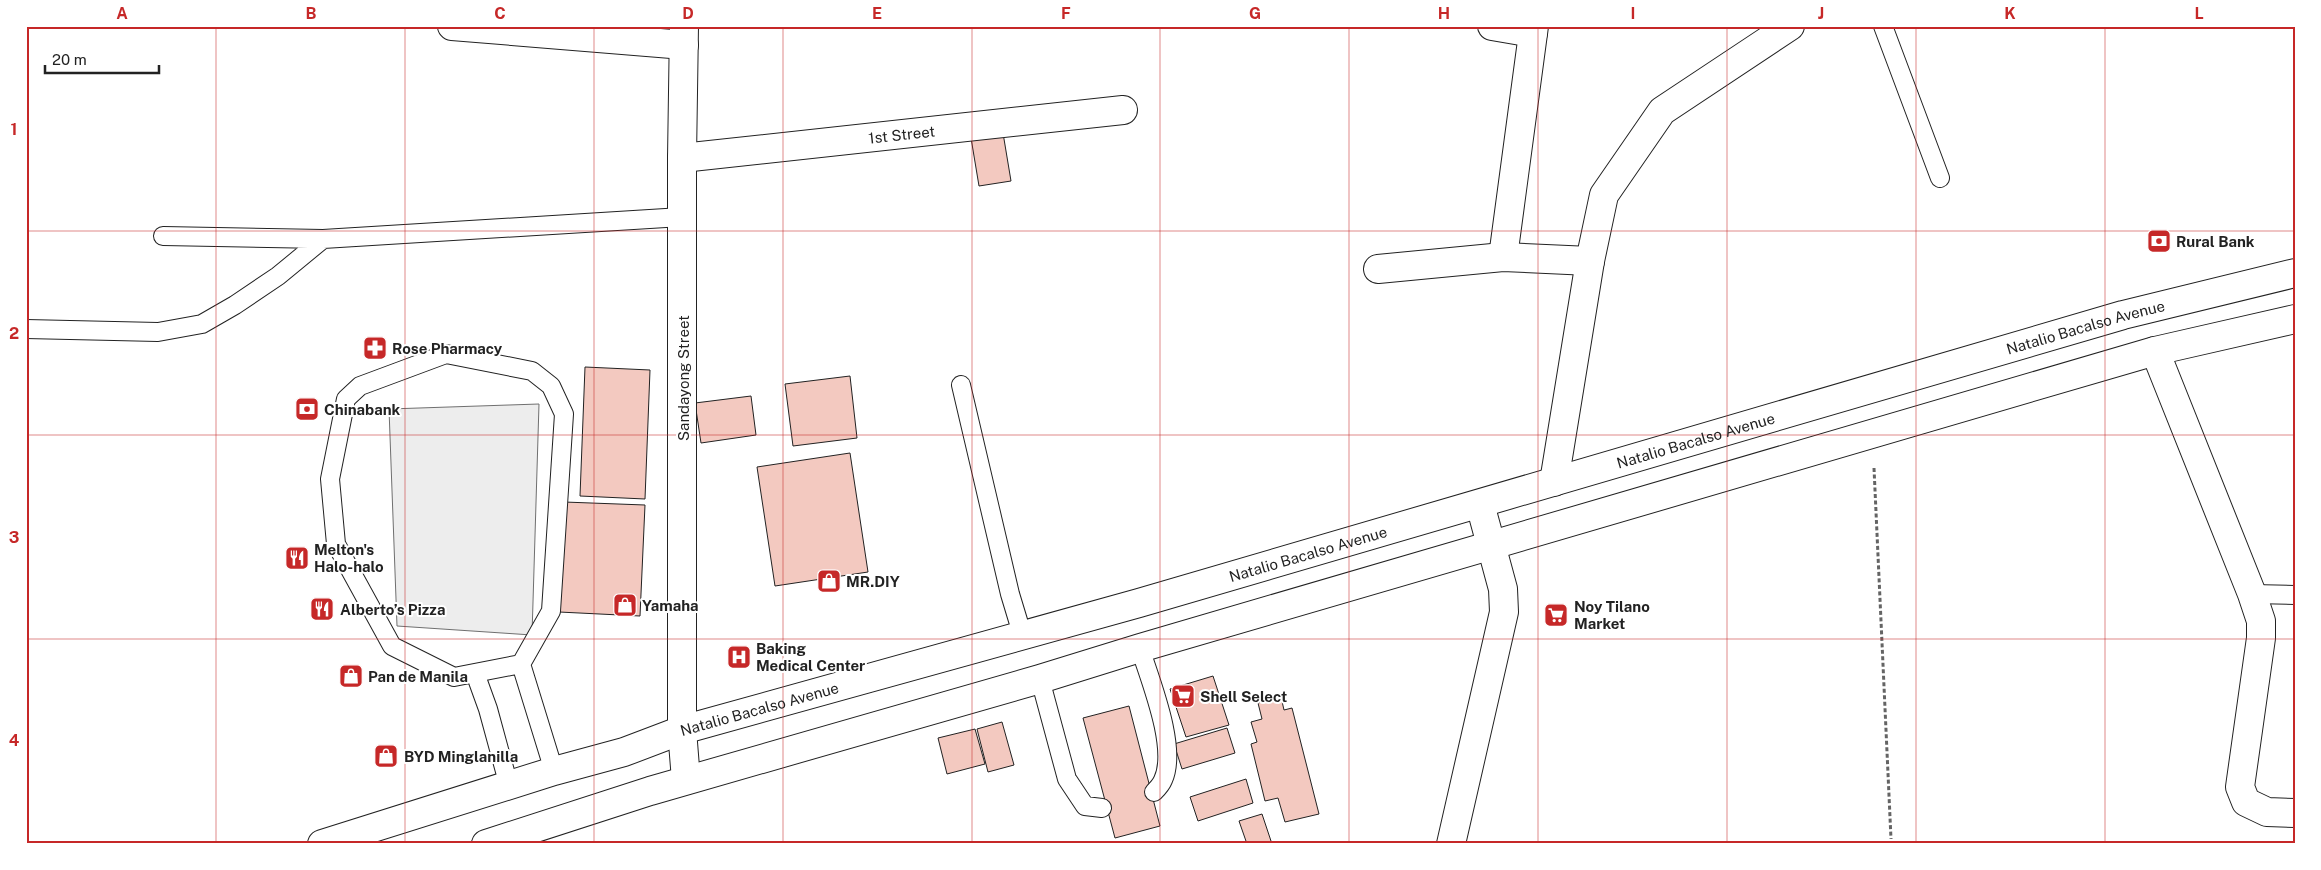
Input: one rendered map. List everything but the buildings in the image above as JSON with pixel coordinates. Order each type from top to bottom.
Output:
[{"type":"main road","points":[[452,26],[684,36]]},
{"type":"main road","points":[[1492,26],[1533,29],[1502,257]]},
{"type":"main road","points":[[1554,482],[1590,261],[1604,194],[1662,111],[1790,26]]},
{"type":"main road","name":"Sandayong Street","points":[[684,36],[682,158],[682,730],[686,780]]},
{"type":"main road","name":"1st Street","points":[[682,158],[1123,110]]},
{"type":"main road","points":[[1378,269],[1502,257],[1590,261]]},
{"type":"main road","name":"Natalio Bacalso Avenue","points":[[322,844],[554,771],[632,749],[682,730],[1022,636],[2123,315],[2295,273]]},
{"type":"main road","points":[[492,843],[686,780],[1040,679],[1490,544],[1873,432],[2156,351],[2295,319]]},
{"type":"main road","points":[[2156,351],[2261,621],[2261,638],[2240,787],[2246,802],[2268,812],[2295,814]]},
{"type":"main road","points":[[1451,844],[1504,612],[1503,589],[1480,504]]},
{"type":"lane","points":[[1883,26],[1940,178]]},
{"type":"lane","points":[[163,236],[323,239],[682,217]]},
{"type":"lane","points":[[26,329],[158,332],[202,324],[235,305],[278,276],[323,239]]},
{"type":"lane","points":[[521,664],[454,676],[392,646],[336,544],[330,479],[346,399],[360,386],[446,354],[532,371],[551,386],[564,414],[551,611],[521,664],[554,771]]},
{"type":"lane","points":[[961,385],[1010,594],[1022,636]]},
{"type":"lane","points":[[2252,594],[2295,595]]},
{"type":"lane","points":[[1140,648],[1165,726],[1167,768],[1163,781],[1154,792]]},
{"type":"lane","points":[[476,673],[509,786]]},
{"type":"lane","points":[[1040,679],[1067,779],[1085,806],[1102,808]]},
{"type":"path","points":[[1873,432],[1891,839]]},
{"type":"shaded area","points":[[539,404],[532,635],[397,626],[389,409]]},
{"type":"place","name":"Rural Bank","points":[[2159,241]]},
{"type":"place","name":"Rose Pharmacy","points":[[375,348]]},
{"type":"place","name":"Chinabank","points":[[307,409]]},
{"type":"place","name":"Melton's Halo-halo","points":[[297,558]]},
{"type":"place","name":"MR.DIY","points":[[829,581]]},
{"type":"place","name":"Yamaha","points":[[625,605]]},
{"type":"place","name":"Alberto’s Pizza","points":[[322,609]]},
{"type":"place","name":"Noy Tilano Market","points":[[1556,615]]},
{"type":"place","name":"Baking Medical Center","points":[[739,657]]},
{"type":"place","name":"Pan de Manila","points":[[351,676]]},
{"type":"place","name":"Shell Select","points":[[1183,696]]},
{"type":"place","name":"BYD Minglanilla","points":[[386,756]]}]
